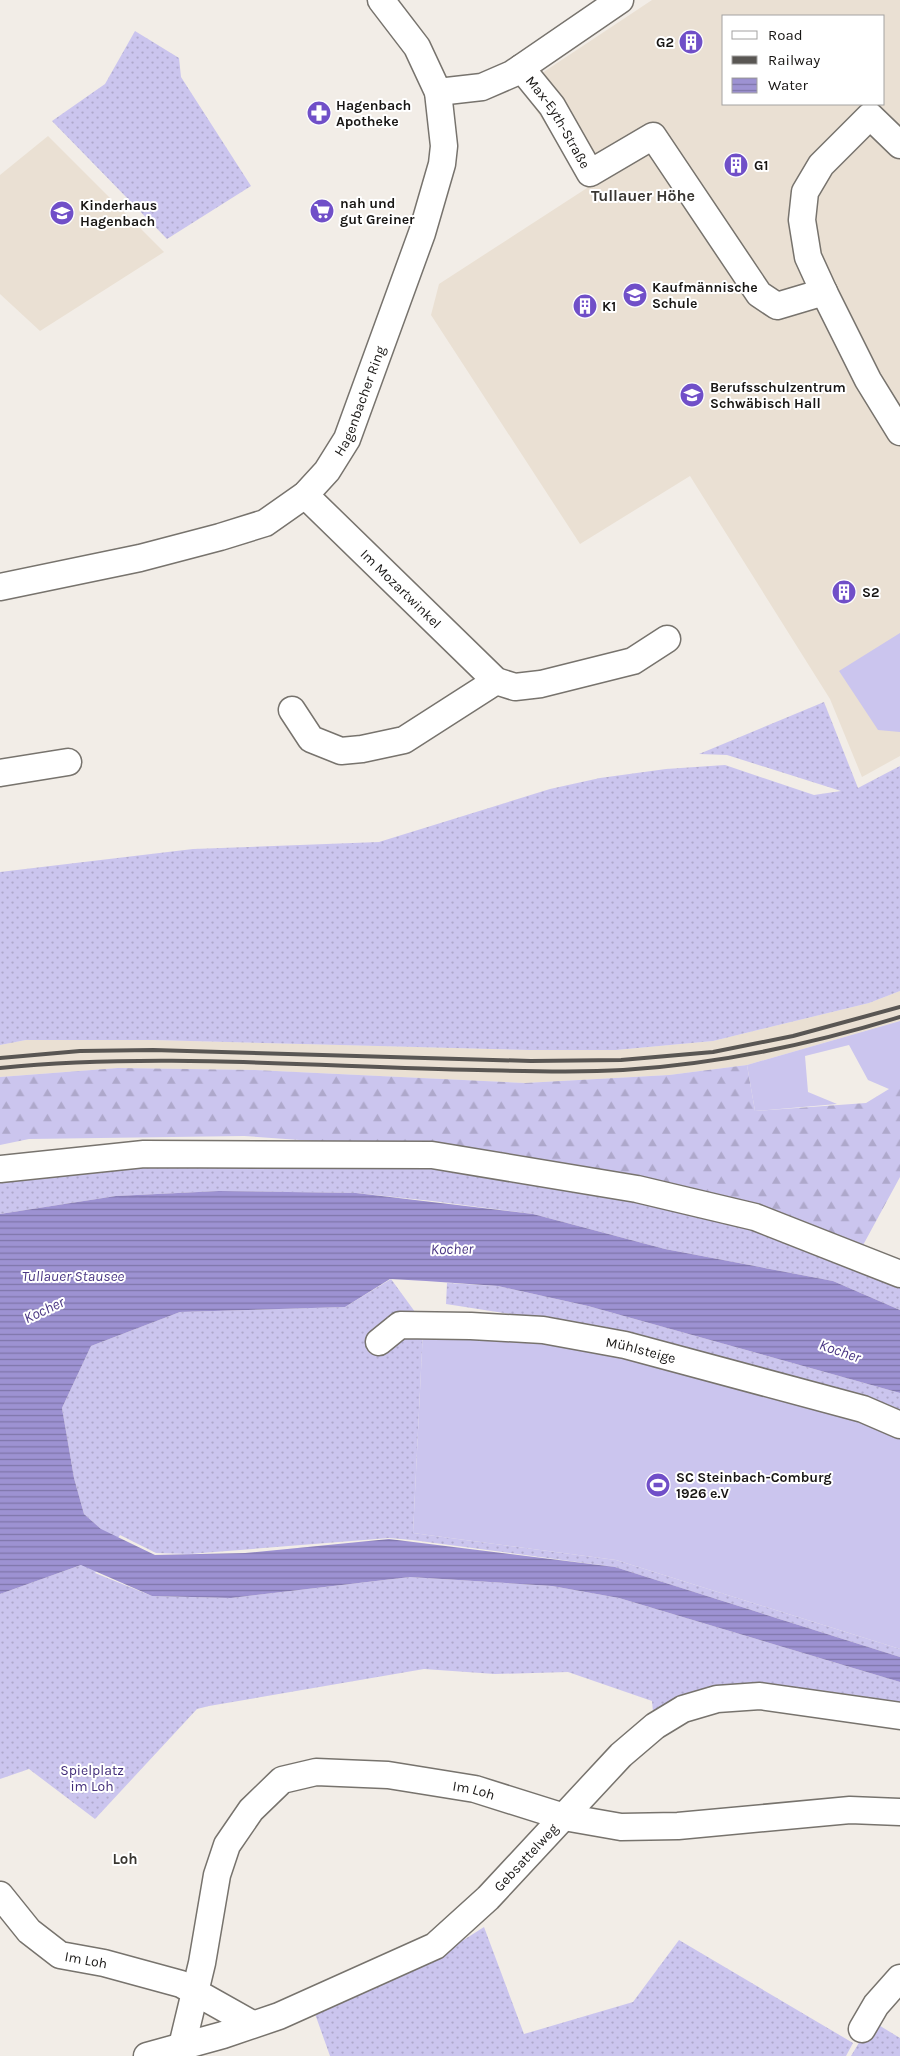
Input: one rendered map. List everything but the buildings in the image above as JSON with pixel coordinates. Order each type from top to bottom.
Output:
[{"type":"street","name":"Hagenbacher Ring","points":[[0,587],[140,558],[220,538],[265,523],[305,495],[327,471],[347,439],[422,233],[442,164],[444,146],[438,92],[417,47],[381,0]]},
{"type":"street","name":"Max-Eyth-Straße","points":[[438,92],[482,87],[521,68],[608,3]]},
{"type":"street","name":"Max-Eyth-Straße","points":[[521,68],[552,106],[590,173],[653,136],[759,294],[777,306],[824,292]]},
{"type":"street","points":[[900,144],[870,116],[821,165],[806,192],[802,220],[808,257],[824,292],[868,380],[900,432]]},
{"type":"street","name":"Im Mozartwinkel","points":[[305,495],[496,681]]},
{"type":"street","points":[[292,710],[311,739],[341,751],[362,750],[404,740],[496,681],[515,687],[541,684],[633,661],[667,639]]},
{"type":"street","points":[[0,773],[68,762]]},
{"type":"street","points":[[0,1169],[144,1154],[432,1155],[637,1189],[755,1217],[900,1274]]},
{"type":"street","name":"Mühlsteige","points":[[379,1342],[400,1325],[543,1330],[625,1344],[863,1409],[900,1424]]},
{"type":"street","name":"Gebsattelweg","points":[[147,2056],[279,2016],[435,1946],[488,1898],[621,1755],[654,1726],[683,1709],[717,1699],[760,1696],[900,1716]]},
{"type":"street","name":"Im Loh","points":[[182,2046],[202,1963],[217,1875],[227,1845],[251,1810],[282,1780],[316,1772],[388,1775],[475,1789],[564,1816],[621,1828],[678,1826],[850,1810],[900,1812]]},
{"type":"street","name":"Im Loh","points":[[0,1895],[29,1931],[60,1955],[104,1963],[181,1984],[252,2024]]},
{"type":"street","points":[[862,2030],[876,2005],[900,1978]]},
{"type":"shaded area","name":"Berufsschulzentrum Schwäbisch Hall","points":[[652,0],[900,0],[900,756],[862,777],[830,699],[690,476],[580,544],[431,315],[439,284],[587,188],[521,87]]},
{"type":"shaded area","name":"Kinderhaus Hagenbach","points":[[48,136],[164,252],[40,331],[0,294],[0,175]]},
{"type":"shaded area","points":[[900,991],[900,1021],[747,1065],[669,1075],[525,1083],[255,1070],[118,1068],[0,1077],[0,1045],[26,1040],[153,1040],[529,1050],[616,1050],[713,1041],[869,1003]]},
{"type":"green space","points":[[135,31],[179,58],[181,77],[251,186],[167,239],[52,121],[105,84]]},
{"type":"green space","points":[[900,633],[900,732],[878,730],[839,671]]},
{"type":"green space","points":[[824,702],[858,788],[900,766],[900,991],[869,1003],[713,1041],[616,1050],[529,1050],[153,1040],[26,1040],[0,1045],[0,872],[193,849],[379,842],[550,789],[600,778],[666,769],[725,765],[814,795],[841,791],[727,755],[699,754]]},
{"type":"green space","points":[[900,1021],[900,1089],[889,1089],[868,1080],[849,1045],[805,1056],[808,1092],[837,1104],[755,1111],[747,1065]]},
{"type":"green space","points":[[747,1065],[755,1111],[866,1103],[889,1089],[900,1089],[900,1177],[862,1247],[454,1151],[244,1136],[29,1139],[0,1145],[0,1077],[118,1068],[255,1070],[525,1083],[669,1075]]},
{"type":"green space","points":[[184,1162],[460,1169],[571,1187],[757,1226],[900,1281],[900,1310],[833,1281],[665,1249],[533,1214],[432,1201],[356,1193],[219,1191],[116,1196],[0,1214],[0,1179]]},
{"type":"green space","name":"Spielplatz im Loh","points":[[391,1279],[418,1316],[423,1330],[413,1533],[616,1560],[900,1649],[900,1657],[615,1567],[412,1540],[389,1538],[189,1554],[156,1553],[120,1535],[95,1573],[152,1596],[231,1598],[410,1577],[552,1586],[619,1598],[900,1682],[900,1706],[734,1692],[654,1723],[652,1701],[568,1672],[495,1674],[424,1669],[197,1709],[95,1819],[29,1769],[0,1779],[0,1594],[81,1565],[101,1529],[84,1514],[74,1478],[62,1408],[91,1346],[180,1312],[345,1307]]},
{"type":"green space","points":[[447,1283],[498,1286],[588,1306],[900,1393],[900,1412],[582,1325],[446,1304]]},
{"type":"green space","name":"SC Steinbach-Comburg 1926 e.V","points":[[423,1330],[574,1340],[848,1412],[900,1436],[900,1649],[616,1560],[413,1533]]},
{"type":"green space","points":[[484,1927],[524,2034],[633,2002],[679,1940],[853,2043],[846,2056],[330,2056],[314,2011],[384,1984],[451,1948]]},
{"type":"green space","points":[[872,2021],[900,2038],[900,2056],[851,2056]]},
{"type":"water","points":[[219,1191],[356,1193],[533,1214],[665,1249],[833,1281],[900,1310],[900,1393],[588,1306],[498,1286],[390,1279],[345,1307],[180,1312],[91,1346],[62,1408],[74,1478],[84,1514],[101,1529],[155,1555],[245,1553],[389,1539],[615,1567],[900,1657],[900,1682],[619,1598],[552,1586],[410,1577],[231,1598],[152,1596],[81,1565],[0,1594],[0,1214],[116,1196]]},
{"type":"railway","points":[[0,1058],[80,1051],[153,1050],[531,1061],[621,1060],[713,1052],[793,1036],[900,1007]]},
{"type":"railway","points":[[0,1068],[59,1063],[179,1061],[532,1071],[623,1070],[694,1063],[763,1052],[832,1036],[900,1017]]},
{"type":"place","name":"G2","points":[[691,42]]},
{"type":"place","name":"Hagenbach Apotheke","points":[[319,113]]},
{"type":"place","name":"G1","points":[[736,165]]},
{"type":"place","name":"nah und gut Greiner","points":[[322,211]]},
{"type":"place","name":"Kinderhaus Hagenbach","points":[[62,213]]},
{"type":"place","name":"Kaufmännische Schule","points":[[635,295]]},
{"type":"place","name":"K1","points":[[585,306]]},
{"type":"place","name":"Berufsschulzentrum Schwäbisch Hall","points":[[692,395]]},
{"type":"place","name":"S2","points":[[844,592]]},
{"type":"place","name":"SC Steinbach-Comburg 1926 e.V","points":[[658,1485]]},
{"type":"district","name":"Tullauer Höhe","points":[[643,195]]},
{"type":"district","name":"Loh","points":[[125,1859]]},
{"type":"water label","name":"Kocher","points":[[452,1249]]},
{"type":"water label","name":"Tullauer Stausee","points":[[73,1276]]},
{"type":"water label","name":"Kocher","points":[[44,1310]]},
{"type":"water label","name":"Kocher","points":[[840,1351]]}]
